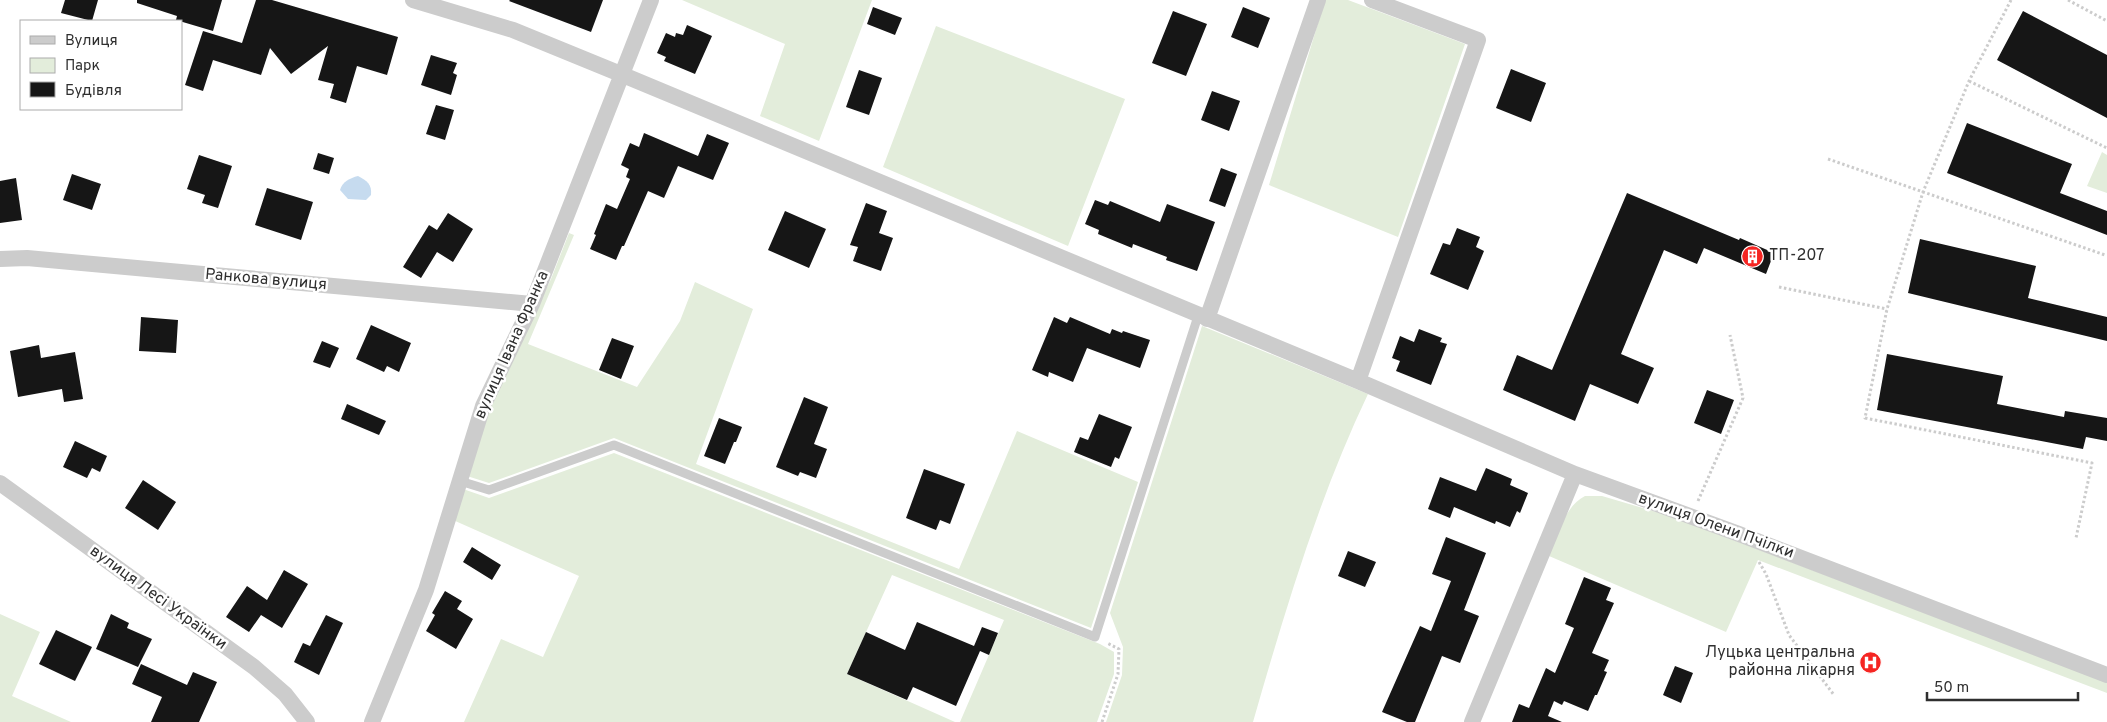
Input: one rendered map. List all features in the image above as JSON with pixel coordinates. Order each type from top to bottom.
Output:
[{"type":"street","name":"вулиця Олени Пчілки","points":[[413,0],[513,30],[1358,381],[1575,474],[1691,516],[2107,675]]},
{"type":"street","name":"вулиця Івана Франка","points":[[372,722],[426,590],[484,406],[532,304],[651,0]]},
{"type":"street","points":[[1203,318],[1318,0]]},
{"type":"street","points":[[1358,381],[1478,40],[1372,0]]},
{"type":"street","name":"Ранкова вулиця","points":[[0,259],[27,258],[532,304]]},
{"type":"street","points":[[1472,722],[1575,474]]},
{"type":"street","name":"вулиця Лесі Українки","points":[[0,483],[254,666],[285,694],[307,722]]},
{"type":"lane","points":[[460,481],[489,490],[614,445],[1095,637],[1203,318]]},
{"type":"path","points":[[2011,0],[1969,81],[1923,192],[1887,309],[1865,418],[2092,463],[2076,538]]},
{"type":"path","points":[[2068,0],[2107,21]]},
{"type":"path","points":[[1969,81],[2107,148]]},
{"type":"path","points":[[1828,159],[2105,255]]},
{"type":"path","points":[[1779,288],[1887,309]]},
{"type":"path","points":[[1691,516],[1743,398],[1730,335]]},
{"type":"path","points":[[1758,560],[1766,574],[1789,635],[1834,696]]},
{"type":"path","points":[[1095,637],[1119,649],[1118,674],[1102,722]]},
{"type":"green space","points":[[682,0],[872,0],[819,141],[760,116],[785,44]]},
{"type":"green space","points":[[1325,0],[1348,0],[1465,44],[1398,237],[1269,185]]},
{"type":"green space","points":[[936,26],[1125,99],[1068,246],[883,167]]},
{"type":"green space","points":[[2102,152],[2107,155],[2107,193],[2087,186]]},
{"type":"green space","points":[[569,233],[574,235],[528,344],[637,387],[680,321],[695,282],[753,309],[696,464],[959,569],[1017,431],[1138,482],[1091,628],[614,438],[489,483],[467,476],[488,408],[551,279]]},
{"type":"green space","points":[[1202,326],[1368,394],[1333,474],[1318,515],[1290,597],[1253,722],[1106,722],[1122,675],[1123,647],[1110,613]]},
{"type":"green space","points":[[614,453],[1100,644],[1114,652],[1114,674],[1097,722],[960,722],[1004,620],[892,575],[847,674],[955,722],[464,722],[501,639],[543,657],[579,576],[453,520],[463,489],[489,498]]},
{"type":"green space","points":[[1585,496],[1602,496],[1670,516],[2107,682],[2107,693],[1758,560],[1726,632],[1549,556],[1567,514]]},
{"type":"green space","points":[[0,614],[40,632],[12,696],[71,722],[0,722]]},
{"type":"water","points":[[358,176],[366,181],[371,188],[371,195],[366,200],[348,199],[340,190],[347,181]]},
{"type":"building","points":[[65,0],[98,0],[92,20],[61,13]]},
{"type":"building","points":[[137,0],[222,0],[213,31],[182,22],[182,20],[176,20],[177,16],[137,3]]},
{"type":"building","points":[[256,0],[272,0],[398,37],[387,75],[357,66],[346,103],[330,98],[334,84],[318,80],[328,46],[291,74],[270,48],[261,75],[213,60],[203,91],[185,85],[203,31],[242,43]]},
{"type":"building","points":[[510,0],[603,0],[591,32]]},
{"type":"building","points":[[873,7],[902,18],[895,35],[867,24]]},
{"type":"building","points":[[1243,7],[1270,18],[1258,48],[1231,37]]},
{"type":"building","points":[[1173,11],[1207,24],[1186,76],[1152,63]]},
{"type":"building","points":[[2023,11],[2107,55],[2107,118],[1997,60]]},
{"type":"building","points":[[687,25],[712,36],[695,74],[664,61],[666,57],[657,53],[666,33],[675,37],[676,33],[683,35]]},
{"type":"building","points":[[431,55],[457,63],[453,73],[457,75],[451,95],[421,85]]},
{"type":"building","points":[[1511,69],[1546,83],[1531,122],[1496,108]]},
{"type":"building","points":[[859,70],[882,78],[869,115],[846,107]]},
{"type":"building","points":[[1212,91],[1240,101],[1229,131],[1201,120]]},
{"type":"building","points":[[436,105],[454,110],[445,140],[426,134]]},
{"type":"building","points":[[1967,123],[2072,164],[2060,193],[2107,211],[2107,235],[1947,173]]},
{"type":"building","points":[[644,133],[698,156],[707,134],[729,143],[713,180],[678,166],[664,198],[648,191],[616,260],[590,249],[606,204],[617,209],[630,179],[626,177],[629,169],[621,165],[630,143],[639,147]]},
{"type":"building","points":[[318,153],[334,158],[329,174],[313,169]]},
{"type":"building","points":[[199,155],[232,166],[218,208],[202,203],[205,195],[187,189]]},
{"type":"building","points":[[1221,168],[1237,174],[1225,207],[1209,201]]},
{"type":"building","points":[[72,174],[101,184],[92,210],[63,200]]},
{"type":"building","points":[[16,178],[22,220],[0,223],[0,181]]},
{"type":"building","points":[[267,188],[313,202],[301,240],[255,225]]},
{"type":"building","points":[[1627,193],[1774,253],[1766,274],[1704,248],[1697,264],[1664,250],[1621,354],[1654,368],[1638,404],[1590,384],[1575,421],[1503,390],[1517,355],[1552,370]]},
{"type":"building","points":[[1095,200],[1108,205],[1110,201],[1160,222],[1167,204],[1215,222],[1197,271],[1166,260],[1167,257],[1133,244],[1132,248],[1098,234],[1099,230],[1085,224]]},
{"type":"building","points":[[866,203],[887,211],[879,233],[893,238],[881,271],[853,261],[858,247],[850,245]]},
{"type":"building","points":[[785,211],[826,229],[809,268],[768,250]]},
{"type":"building","points":[[448,213],[473,229],[453,262],[437,252],[421,278],[403,267],[429,225],[437,230]]},
{"type":"building","points":[[1457,228],[1480,237],[1476,247],[1484,251],[1468,290],[1430,274],[1443,243],[1450,245]]},
{"type":"building","points":[[1920,239],[2036,266],[2028,298],[2107,317],[2107,341],[1908,293]]},
{"type":"building","points":[[141,317],[178,320],[176,353],[139,351]]},
{"type":"building","points":[[1054,317],[1067,323],[1070,317],[1110,334],[1112,329],[1150,340],[1140,368],[1087,348],[1073,382],[1049,372],[1048,377],[1032,370]]},
{"type":"building","points":[[371,325],[411,343],[399,372],[387,366],[384,372],[356,359]]},
{"type":"building","points":[[1419,329],[1442,338],[1440,342],[1447,344],[1431,385],[1396,371],[1400,361],[1392,358],[1400,336],[1414,342]]},
{"type":"building","points":[[612,338],[634,346],[621,379],[599,370]]},
{"type":"building","points":[[322,341],[339,348],[330,368],[313,362]]},
{"type":"building","points":[[39,345],[41,358],[75,352],[83,399],[64,402],[62,389],[18,397],[10,351]]},
{"type":"building","points":[[1887,354],[2003,376],[1997,404],[2064,417],[2065,411],[2107,418],[2107,441],[2086,437],[2083,449],[1877,410]]},
{"type":"building","points":[[1707,390],[1734,400],[1721,434],[1694,423]]},
{"type":"building","points":[[804,397],[828,407],[814,444],[827,449],[816,478],[800,472],[798,476],[776,467]]},
{"type":"building","points":[[347,404],[386,421],[379,435],[341,419]]},
{"type":"building","points":[[1099,414],[1132,427],[1119,459],[1115,457],[1111,467],[1074,452],[1080,437],[1088,440]]},
{"type":"building","points":[[719,418],[742,427],[725,464],[704,456]]},
{"type":"building","points":[[75,441],[107,456],[100,472],[92,468],[87,478],[63,467]]},
{"type":"building","points":[[1486,468],[1512,479],[1510,485],[1528,493],[1520,513],[1517,511],[1510,527],[1496,521],[1495,524],[1454,507],[1450,518],[1428,509],[1440,477],[1476,491]]},
{"type":"building","points":[[924,469],[965,484],[950,524],[940,520],[936,530],[906,518]]},
{"type":"building","points":[[143,480],[176,502],[158,530],[125,508]]},
{"type":"building","points":[[1446,537],[1486,553],[1464,610],[1479,616],[1460,663],[1442,656],[1415,722],[1407,722],[1382,712],[1420,626],[1431,631],[1451,581],[1432,574]]},
{"type":"building","points":[[472,547],[501,565],[492,580],[463,562]]},
{"type":"building","points":[[1348,551],[1376,562],[1365,587],[1338,576]]},
{"type":"building","points":[[284,570],[308,584],[282,628],[261,615],[249,632],[226,617],[247,586],[267,600]]},
{"type":"building","points":[[1584,577],[1611,588],[1606,600],[1614,603],[1592,653],[1609,660],[1604,671],[1607,672],[1597,695],[1595,695],[1588,711],[1564,701],[1562,705],[1554,701],[1548,716],[1562,722],[1512,722],[1519,704],[1529,708],[1546,668],[1555,673],[1574,628],[1565,624]]},
{"type":"building","points":[[445,591],[462,601],[457,609],[473,619],[456,649],[426,631],[435,615],[432,613]]},
{"type":"building","points":[[111,614],[129,623],[127,628],[152,639],[138,667],[96,649]]},
{"type":"building","points":[[326,615],[343,623],[319,675],[294,662],[303,643],[310,646]]},
{"type":"building","points":[[917,622],[974,646],[982,627],[998,633],[989,655],[980,651],[956,706],[913,687],[907,700],[847,674],[866,632],[905,650]]},
{"type":"building","points":[[56,630],[92,647],[75,681],[39,664]]},
{"type":"building","points":[[141,664],[187,685],[193,672],[217,682],[199,722],[151,722],[162,697],[132,684]]},
{"type":"building","points":[[1675,666],[1693,673],[1681,703],[1663,695]]},
{"type":"place","name":"ТП-207","points":[[1753,256]]},
{"type":"place","name":"Луцька центральна районна лікарня","points":[[1871,662]]}]
